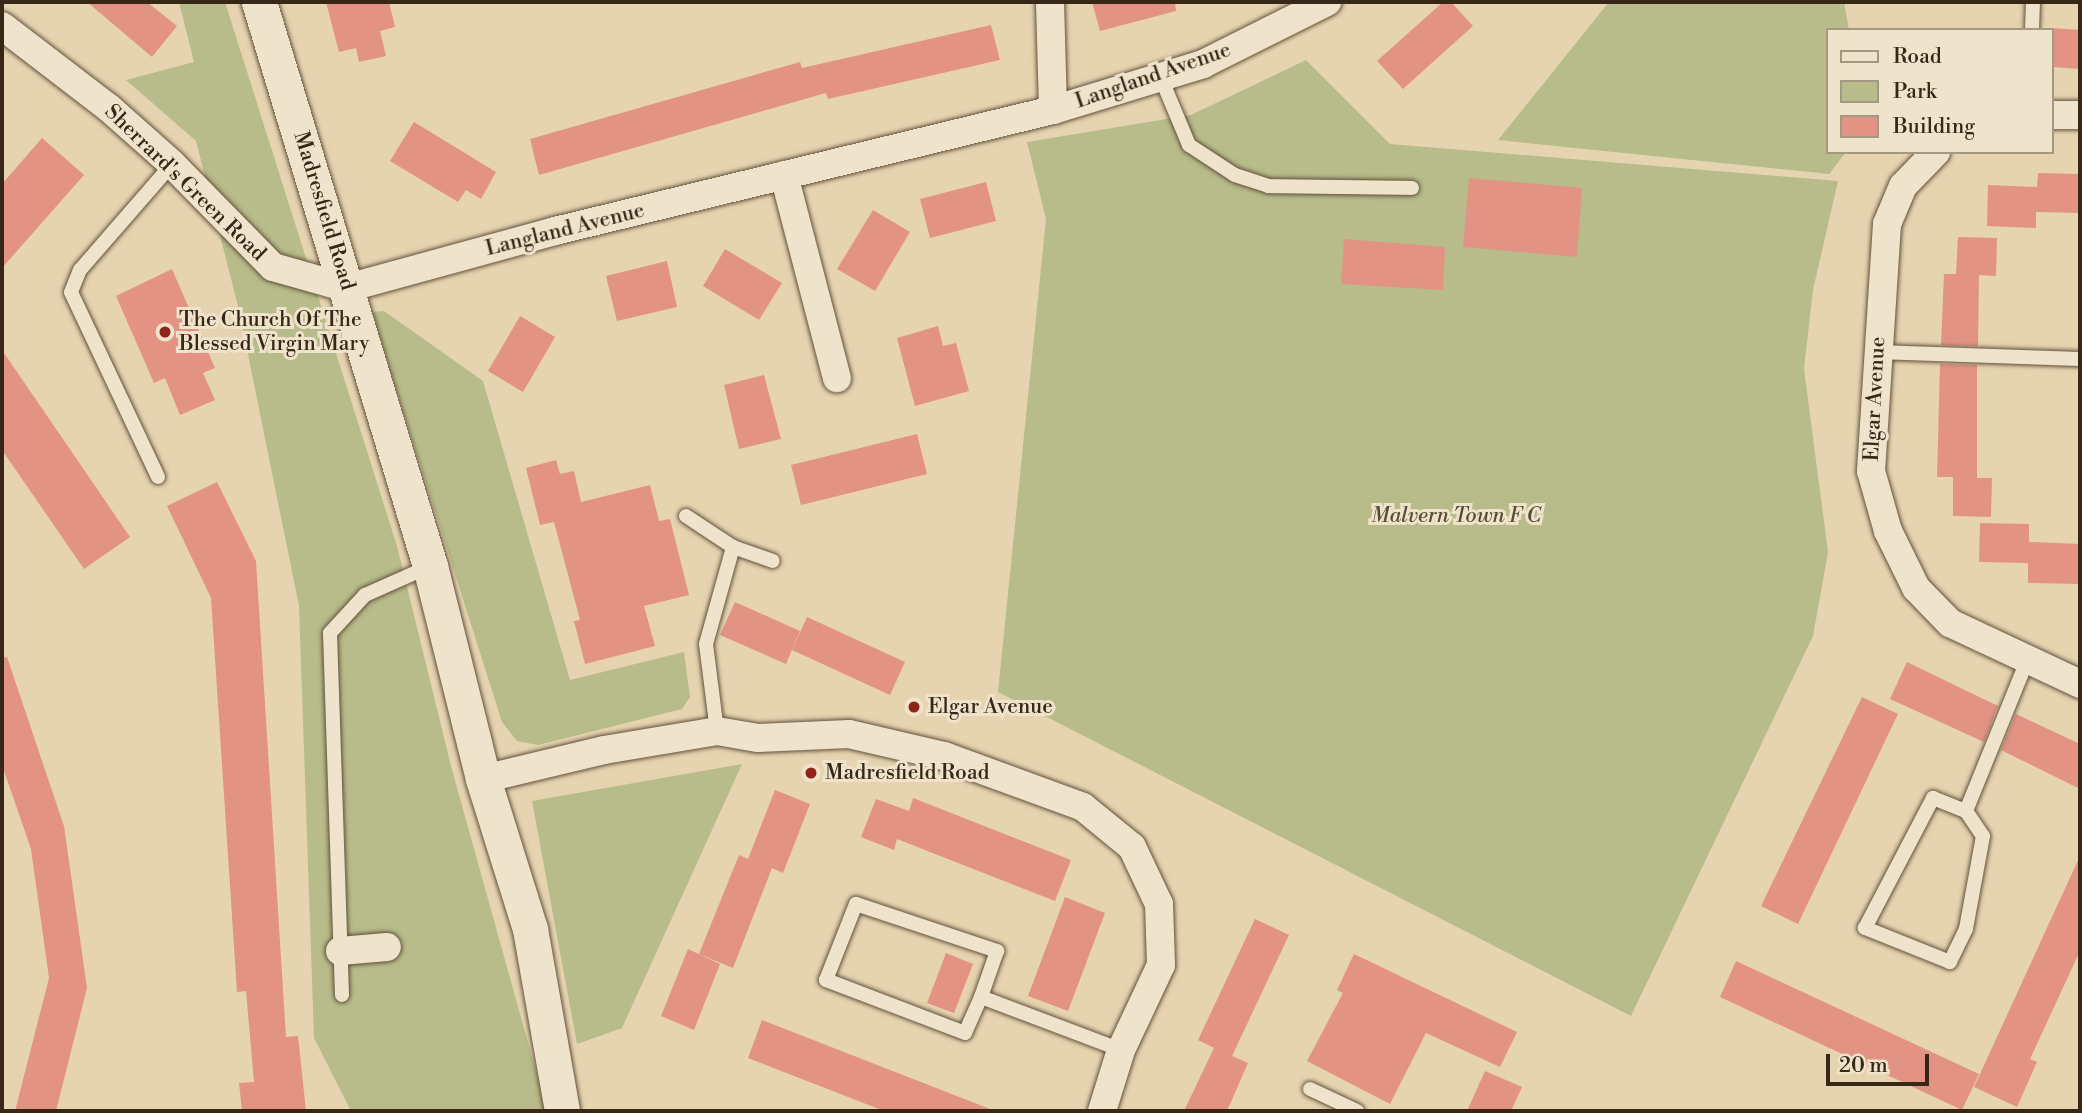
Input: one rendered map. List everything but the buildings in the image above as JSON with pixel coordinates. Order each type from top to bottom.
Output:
[{"type":"street","name":"Madresfield Road","points":[[259,2],[348,288],[430,566],[483,779],[530,929],[562,1111]]},
{"type":"street","name":"Langland Avenue","points":[[1050,2],[1053,110]]},
{"type":"street","name":"Langland Avenue","points":[[348,288],[784,175],[1053,110],[1203,64],[1327,2]]},
{"type":"street","name":"Sherrard's Green Road","points":[[2,26],[109,108],[172,164],[273,267],[348,288]]},
{"type":"street","points":[[2054,115],[2080,115]]},
{"type":"street","name":"Elgar Avenue","points":[[1934,154],[1903,186],[1887,224],[1871,471],[1888,531],[1916,588],[1950,623],[2080,684]]},
{"type":"street","points":[[784,175],[837,378]]},
{"type":"street","points":[[483,779],[604,750],[717,732],[758,738],[849,734],[944,756],[1083,807],[1132,847],[1159,904],[1161,965],[1121,1050],[1101,1111]]},
{"type":"street","points":[[340,950],[387,947]]},
{"type":"lane","points":[[2032,28],[2033,2]]},
{"type":"lane","points":[[1161,78],[1189,145],[1235,175],[1268,186],[1412,188]]},
{"type":"lane","points":[[158,477],[71,292],[80,270],[172,164]]},
{"type":"lane","points":[[1877,352],[2080,359]]},
{"type":"lane","points":[[686,516],[733,547],[773,561]]},
{"type":"lane","points":[[717,732],[706,644],[733,547]]},
{"type":"lane","points":[[342,995],[330,633],[365,595],[430,566]]},
{"type":"lane","points":[[1966,811],[2027,661]]},
{"type":"lane","points":[[1933,798],[1966,811],[1983,836],[1966,929],[1950,962],[1865,928],[1933,798]]},
{"type":"lane","points":[[856,904],[998,951],[981,997],[965,1032],[826,980],[856,904]]},
{"type":"lane","points":[[981,997],[1121,1050]]},
{"type":"lane","points":[[1310,1089],[1357,1111]]},
{"type":"green space","points":[[179,2],[225,2],[397,546],[451,766],[547,1111],[351,1111],[314,1038],[299,606],[239,310],[196,141],[126,80],[194,62]]},
{"type":"green space","points":[[1609,2],[1844,2],[1849,28],[1826,28],[1826,154],[1844,154],[1829,174],[1498,140]]},
{"type":"green space","name":"Malvern Town F C","points":[[1306,60],[1390,144],[1838,181],[1813,290],[1804,369],[1828,552],[1813,636],[1631,1016],[998,692],[1046,219],[1027,142],[1191,115]]},
{"type":"green space","points":[[384,311],[483,381],[570,680],[684,652],[690,697],[682,709],[538,745],[517,741],[502,722],[372,312]]},
{"type":"green space","points":[[742,764],[622,1028],[577,1044],[532,801]]},
{"type":"place","name":"The Church Of The Blessed Virgin Mary","points":[[165,332]]},
{"type":"place","name":"Elgar Avenue","points":[[914,707]]},
{"type":"place","name":"Madresfield Road","points":[[811,773]]}]
